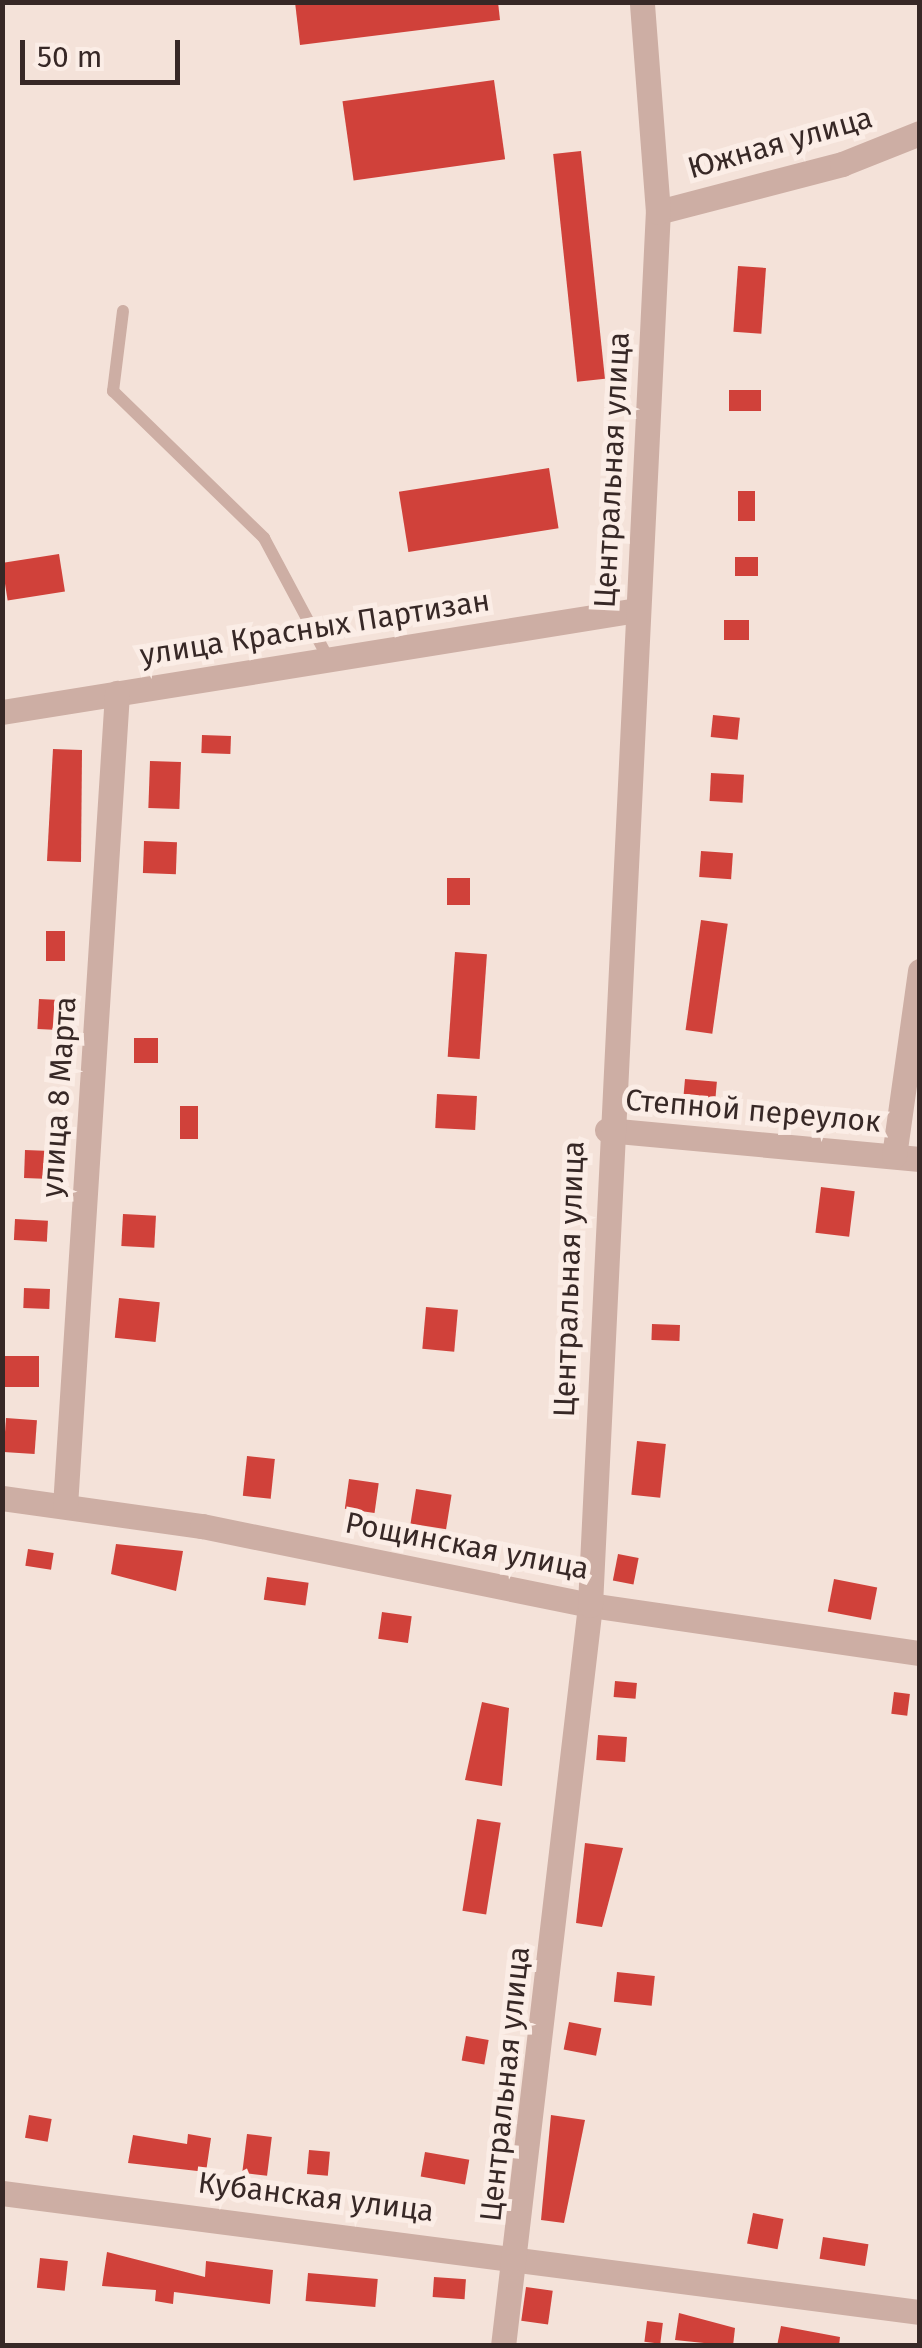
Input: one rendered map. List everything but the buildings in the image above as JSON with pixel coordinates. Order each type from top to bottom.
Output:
[{"type":"street","name":"Центральная улица","points":[[504,2346],[519,2254],[590,1605],[607,1130],[658,212],[642,2]]},
{"type":"street","name":"Южная улица","points":[[658,212],[842,164],[920,133]]},
{"type":"street","name":"улица Красных Партизан","points":[[2,712],[326,656],[637,610]]},
{"type":"street","name":"улица 8 Марта","points":[[65,1506],[117,693]]},
{"type":"street","name":"Степной переулок","points":[[607,1130],[907,1157],[920,971]]},
{"type":"street","name":"Рощинская улица","points":[[2,1498],[65,1506],[590,1605],[920,1653]]},
{"type":"street","name":"Кубанская улица","points":[[2,2194],[519,2254],[920,2312]]},
{"type":"lane","points":[[124,311],[113,391],[264,538],[326,656]]}]
